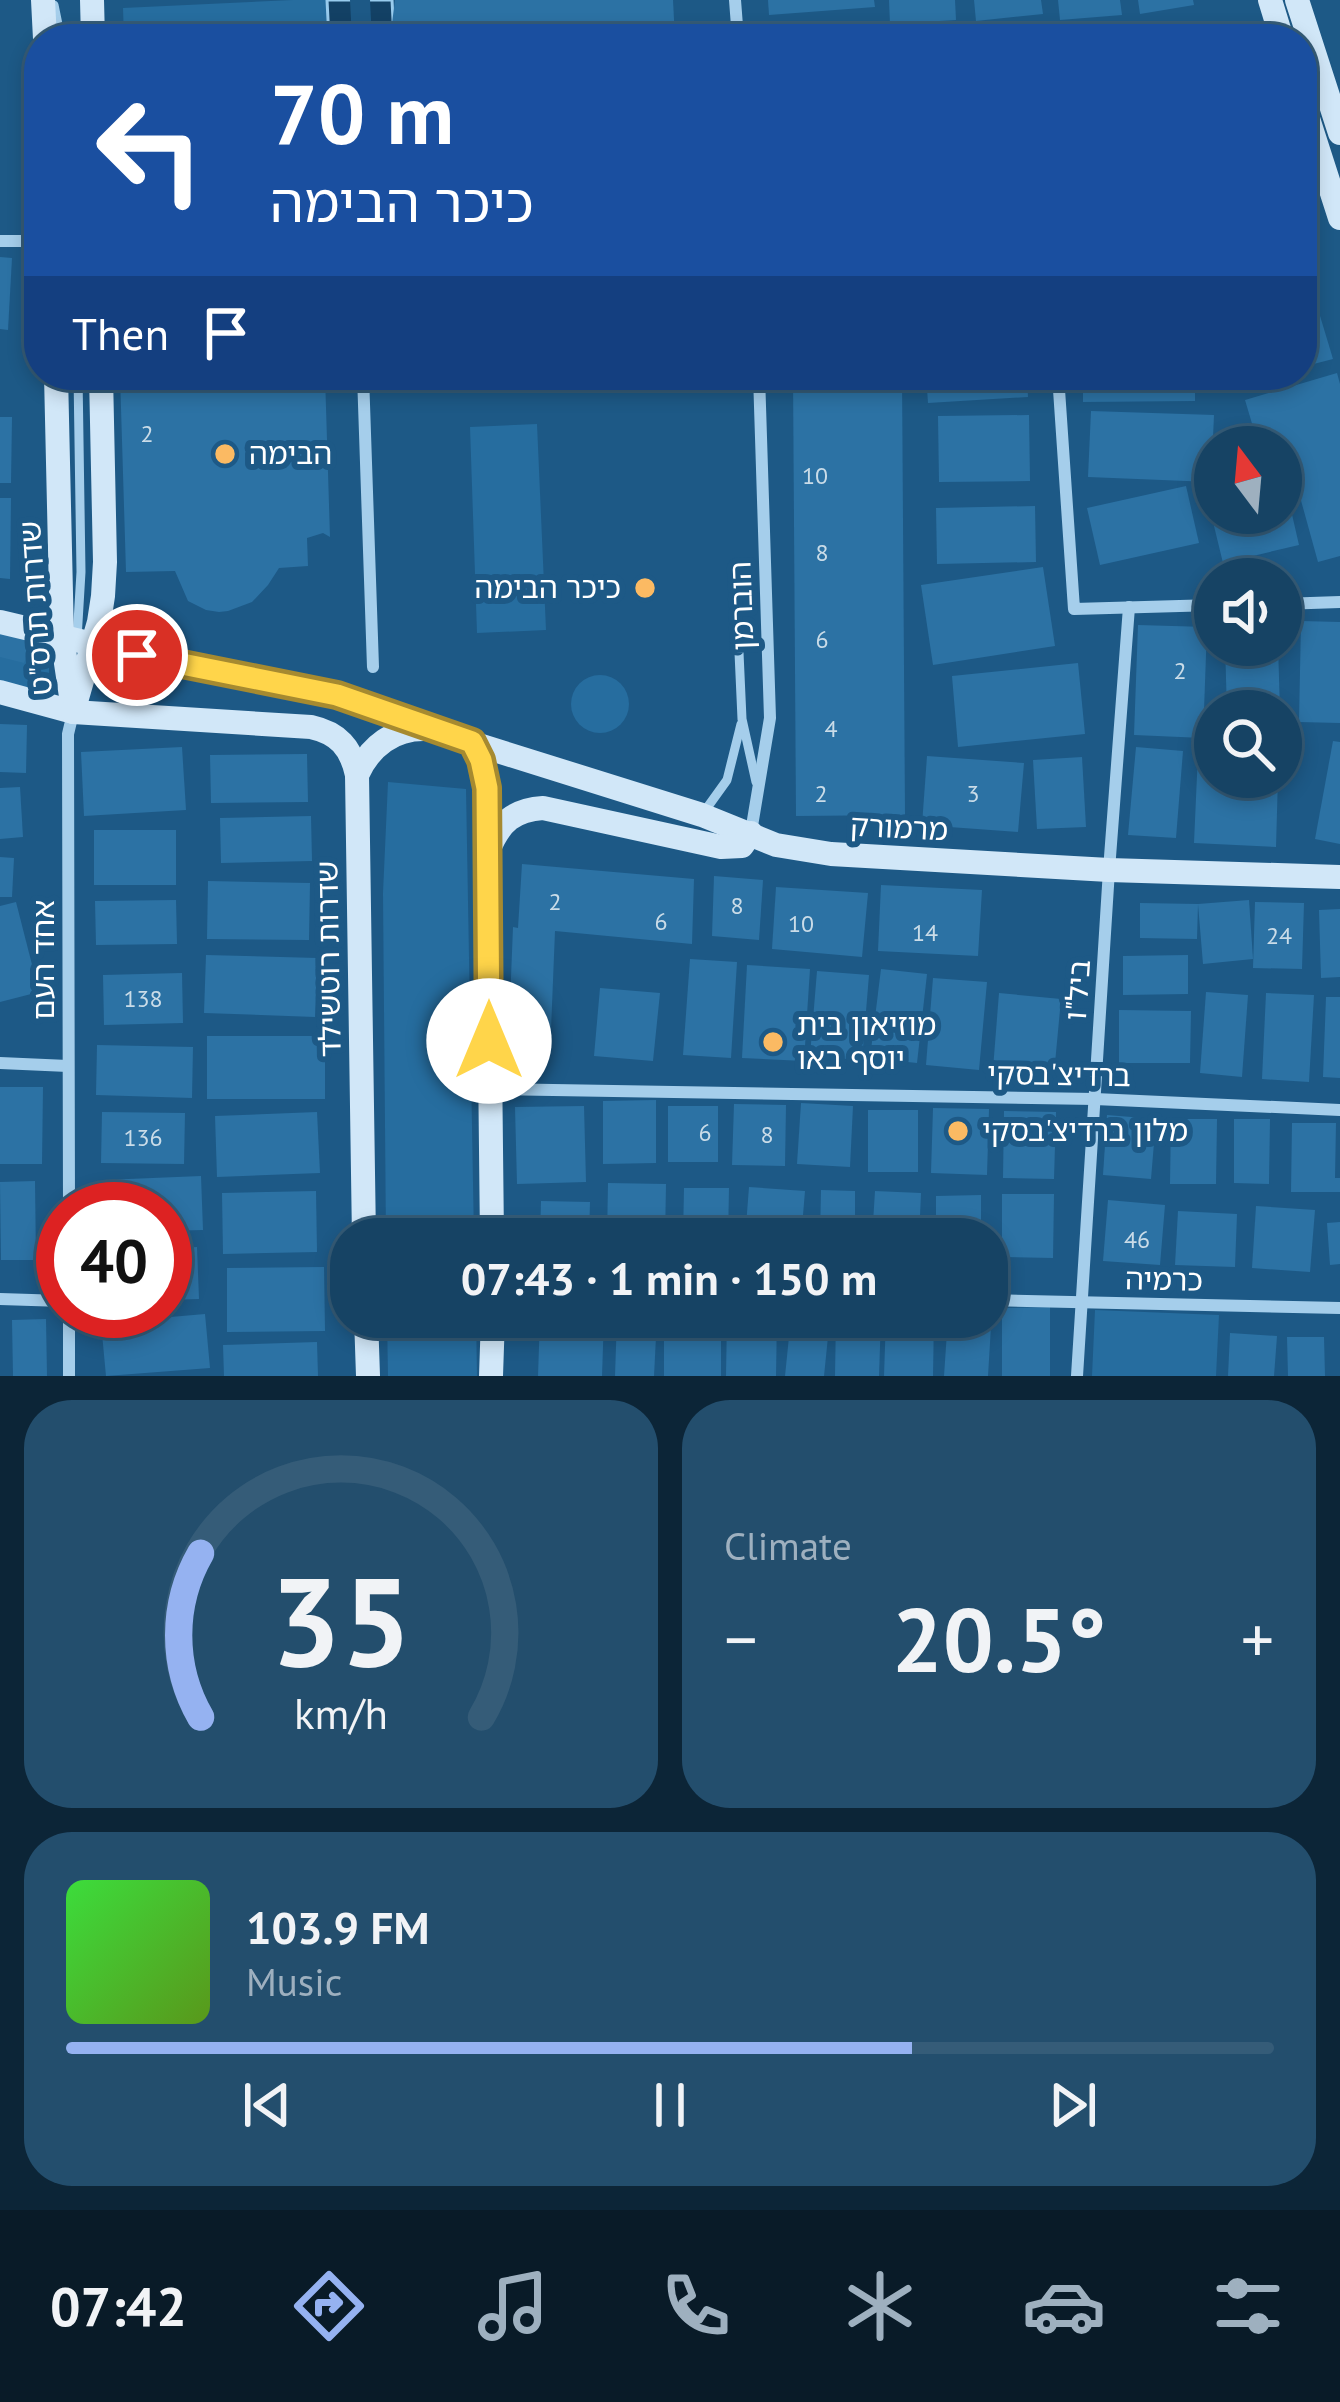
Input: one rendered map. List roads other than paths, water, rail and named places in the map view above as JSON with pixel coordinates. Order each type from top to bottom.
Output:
[{"type":"street","points":[[1317,60],[1340,133]]},
{"type":"street","points":[[1317,147],[1340,218]]},
{"type":"street","name":"שדרות תרס\"ט","points":[[57,390],[77,641],[74,712]]},
{"type":"street","name":"שדרות תרס\"ט","points":[[74,712],[65,666],[77,641],[99,622],[104,572],[100,390]]},
{"type":"street","points":[[364,390],[373,667]]},
{"type":"street","name":"הוברמן","points":[[751,833],[770,718],[759,390]]},
{"type":"street","points":[[1059,390],[1074,609],[1194,605]]},
{"type":"street","points":[[1302,603],[1340,602]]},
{"type":"street","name":"ביל\"ו","points":[[1077,1376],[1130,607]]},
{"type":"street","points":[[0,622],[337,695],[472,742],[485,776],[492,1218]]},
{"type":"street","points":[[0,692],[74,712],[311,727],[330,732],[345,744],[357,775]]},
{"type":"street","name":"אחד העם","points":[[68,1182],[68,734],[74,712]]},
{"type":"street","points":[[357,775],[373,750],[392,735],[406,729],[434,730]]},
{"type":"street","name":"מרמורק","points":[[472,742],[702,814],[776,844],[831,854],[1340,877]]},
{"type":"street","name":"שדרות רוטשילד","points":[[357,775],[364,1218]]},
{"type":"street","points":[[488,851],[508,817],[543,808],[721,848],[742,846],[751,833]]},
{"type":"street","points":[[0,1063],[68,1066]]},
{"type":"street","name":"ברדיצ'בסקי","points":[[489,1088],[1095,1099],[1340,1110]]},
{"type":"street","points":[[0,1299],[36,1300]]},
{"type":"street","name":"כרמיה","points":[[1008,1300],[1340,1308]]},
{"type":"street","points":[[69,1338],[69,1376]]},
{"type":"street","points":[[367,1338],[368,1376]]},
{"type":"street","points":[[491,1376],[492,1338]]},
{"type":"lane","points":[[77,641],[81,583],[78,390]]},
{"type":"lane","points":[[737,608],[742,719],[757,788]]},
{"type":"lane","points":[[702,814],[727,780],[742,719]]},
{"type":"place","name":"הבימה","points":[[225,454]]},
{"type":"place","name":"כיכר הבימה","points":[[645,588]]},
{"type":"place","name":"מוזיאון בית יוסף באו","points":[[773,1042]]},
{"type":"place","name":"מלון ברדיצ'בסקי","points":[[958,1131]]}]
